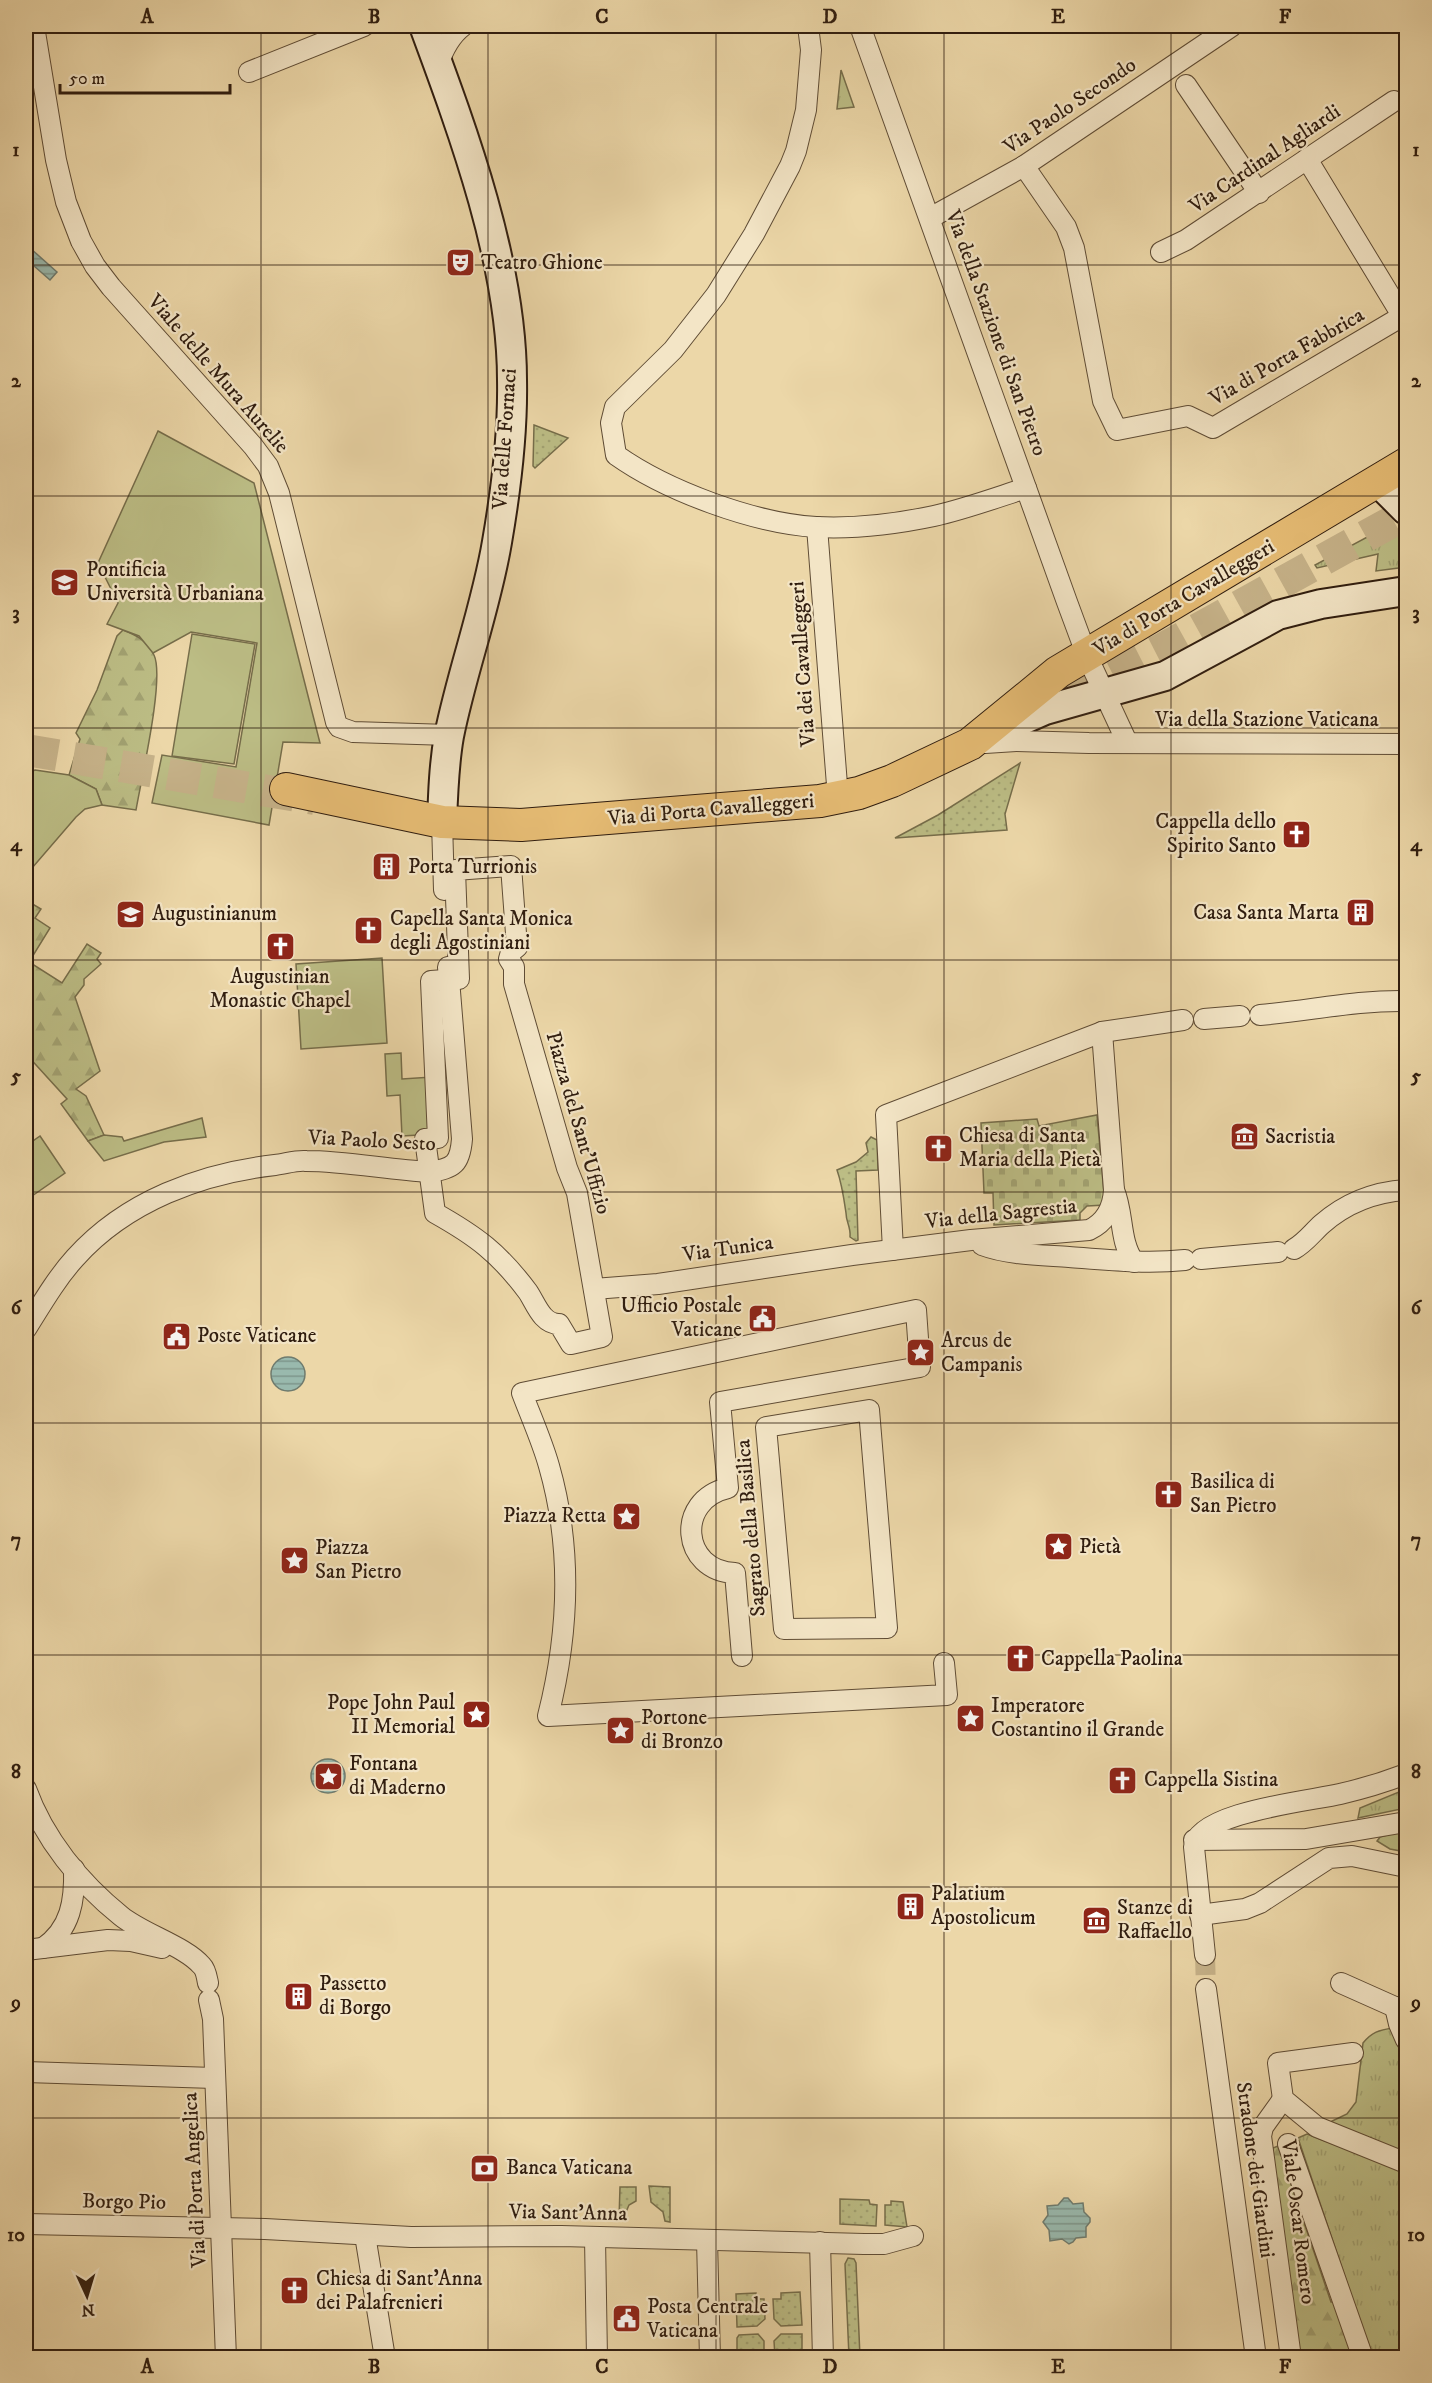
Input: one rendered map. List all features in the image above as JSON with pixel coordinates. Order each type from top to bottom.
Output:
[{"type":"main road","name":"Via di Porta Cavalleggeri","points":[[286,789],[442,822],[521,825],[838,798],[859,793],[901,778],[970,744],[1058,672],[1407,464]]},
{"type":"street","name":"Viale delle Mura Aurelie","points":[[34,26],[57,160],[66,202],[78,235],[106,282],[253,446],[268,466],[279,493],[336,722],[339,726],[352,732],[449,735]]},
{"type":"street","points":[[249,72],[364,26]]},
{"type":"street","name":"Via delle Fornaci","points":[[424,26],[476,181],[497,261],[507,314],[512,381],[509,444],[497,543],[449,735],[442,822]]},
{"type":"street","points":[[438,64],[459,26]]},
{"type":"street","points":[[808,26],[811,50],[806,110],[790,166],[732,271],[716,295],[673,350],[615,407],[611,423],[616,455],[638,469],[728,509],[798,525],[817,527],[866,526],[912,520],[1026,488]]},
{"type":"street","name":"Via della Stazione di San Pietro","points":[[860,26],[1087,656]]},
{"type":"street","name":"Via Paolo Secondo","points":[[930,218],[1024,166],[1232,26]]},
{"type":"street","points":[[1186,85],[1258,193]]},
{"type":"street","name":"Via Cardinal Agliardi","points":[[1161,252],[1186,240],[1394,101]]},
{"type":"street","points":[[1307,159],[1405,318]]},
{"type":"street","name":"Via di Porta Fabbrica","points":[[1024,166],[1066,227],[1074,248],[1103,401],[1117,430],[1188,417],[1213,428],[1405,318]]},
{"type":"street","points":[[1378,483],[1407,510]]},
{"type":"street","name":"Via dei Cavalleggeri","points":[[817,527],[838,798]]},
{"type":"street","name":"Via di Porta Cavalleggeri","points":[[970,744],[1045,710],[1176,671],[1278,615],[1321,604],[1407,591]]},
{"type":"street","name":"Via della Stazione Vaticana","points":[[1087,656],[1127,742]]},
{"type":"street","name":"Via della Stazione Vaticana","points":[[970,744],[1016,741],[1407,744]]},
{"type":"street","name":"Piazza del Sant'Uffizio","points":[[442,822],[449,979],[462,1139],[461,1149],[454,1164]]},
{"type":"street","name":"Piazza del Sant'Uffizio","points":[[511,866],[517,947],[511,952],[509,959],[514,967],[514,984],[567,1168],[577,1193],[602,1337],[571,1344],[559,1324],[552,1324],[547,1320],[529,1294],[493,1252],[477,1237],[435,1212],[425,1139],[438,1138],[431,981],[449,979],[459,979],[454,870],[511,866]]},
{"type":"street","points":[[1204,1019],[1379,1000],[1407,1001]]},
{"type":"street","points":[[893,1250],[886,1115],[1102,1032],[1183,1020]]},
{"type":"street","points":[[1102,1032],[1114,1190],[1120,1203],[1127,1252],[1134,1262]]},
{"type":"street","name":"Via Paolo Sesto","points":[[26,1329],[57,1281],[76,1257],[95,1239],[150,1201],[190,1183],[249,1168],[304,1160],[430,1172],[445,1169],[454,1164]]},
{"type":"street","name":"Via della Sagrestia","points":[[869,1253],[971,1240],[1089,1230],[1096,1227],[1107,1215],[1113,1203],[1114,1190]]},
{"type":"street","points":[[971,1240],[994,1249],[1157,1263],[1286,1250],[1301,1245],[1336,1212],[1354,1202],[1373,1195],[1407,1190]]},
{"type":"street","name":"Via Tunica","points":[[594,1289],[658,1284],[869,1253]]},
{"type":"street","points":[[742,1656],[735,1573],[721,1571],[708,1564],[698,1554],[691,1534],[692,1520],[702,1501],[714,1492],[728,1488],[720,1402],[920,1367],[916,1310],[522,1393],[549,1466],[565,1547],[564,1635],[558,1676],[548,1716],[947,1695],[944,1663]]},
{"type":"street","name":"Sagrato della Basilica","points":[[869,1410],[887,1628],[784,1629],[766,1427],[869,1410]]},
{"type":"street","points":[[1205,1955],[1194,1840],[1200,1833],[1219,1822],[1258,1810],[1340,1794],[1407,1774]]},
{"type":"street","name":"Via di Porta Angelica","points":[[26,1789],[47,1833],[92,1890],[122,1917],[204,1967],[213,2019],[226,2358]]},
{"type":"street","points":[[1194,1840],[1306,1839],[1407,1822]]},
{"type":"street","points":[[1200,1915],[1245,1910],[1260,1903],[1329,1858],[1352,1856],[1407,1867]]},
{"type":"street","points":[[34,1949],[51,1942],[63,1929],[74,1903],[74,1869]]},
{"type":"street","points":[[34,1949],[86,1942],[131,1941],[186,1954]]},
{"type":"street","points":[[1341,1983],[1401,2009],[1399,2024],[1407,2040]]},
{"type":"street","name":"Stradone dei Giardini","points":[[1206,1989],[1256,2358]]},
{"type":"street","points":[[1353,2053],[1278,2064],[1283,2099],[1317,2127],[1407,2163]]},
{"type":"street","points":[[26,2072],[214,2078]]},
{"type":"street","name":"Viale Oscar Romero","points":[[1283,2099],[1263,2127],[1261,2136],[1291,2358]]},
{"type":"street","points":[[1288,2144],[1363,2358]]},
{"type":"street","name":"Borgo Pio","points":[[26,2224],[222,2228]]},
{"type":"street","name":"Via Sant'Anna","points":[[222,2228],[365,2235],[884,2244],[913,2236]]},
{"type":"street","points":[[365,2235],[385,2358]]},
{"type":"street","points":[[595,2238],[597,2358]]},
{"type":"street","points":[[707,2240],[710,2358]]},
{"type":"street","points":[[820,2242],[823,2358]]},
{"type":"green space","points":[[841,70],[854,107],[837,109]]},
{"type":"green space","points":[[534,425],[568,438],[535,468],[533,466]]},
{"type":"green space","points":[[158,431],[254,483],[320,743],[283,742],[269,825],[152,803],[162,755],[236,767],[257,643],[191,632],[153,653],[139,636],[107,624],[118,603],[98,563]]},
{"type":"green space","points":[[1384,528],[1399,532],[1406,540],[1406,567],[1376,571],[1378,554],[1317,568],[1315,565]]},
{"type":"green space","points":[[123,630],[145,642],[154,655],[157,667],[157,685],[147,754],[136,810],[102,805],[96,789],[69,775],[80,739],[76,733],[97,690],[117,636]]},
{"type":"green space","points":[[192,634],[255,644],[234,764],[172,756]]},
{"type":"green space","points":[[1020,763],[1005,814],[1007,830],[895,838],[938,815]]},
{"type":"green space","points":[[35,770],[69,775],[96,789],[102,805],[85,809],[76,817],[26,875],[26,774]]},
{"type":"green space","points":[[29,902],[41,909],[35,918],[50,928],[29,962],[62,983],[87,944],[101,953],[97,959],[101,964],[84,979],[84,985],[75,997],[100,1071],[76,1089],[86,1096],[104,1135],[88,1141],[61,1104],[67,1099],[26,1054],[26,906]]},
{"type":"green space","points":[[382,958],[387,1043],[301,1049],[296,964]]},
{"type":"green space","points":[[401,1053],[402,1079],[432,1077],[435,1134],[402,1136],[400,1095],[387,1096],[385,1054]]},
{"type":"green space","points":[[1097,1115],[1105,1205],[1087,1206],[1080,1213],[1080,1220],[994,1225],[993,1193],[984,1193],[981,1123],[1037,1119],[1039,1126]]},
{"type":"green space","points":[[202,1118],[206,1137],[164,1142],[104,1161],[88,1141],[104,1135],[122,1137],[124,1141]]},
{"type":"green space","points":[[40,1136],[65,1173],[32,1196],[26,1185],[26,1146]]},
{"type":"green space","points":[[871,1137],[877,1140],[878,1170],[856,1171],[858,1240],[856,1241],[850,1237],[837,1170],[856,1162],[868,1152],[866,1143]]},
{"type":"green space","points":[[1406,1789],[1406,1808],[1358,1818],[1360,1808]]},
{"type":"green space","points":[[1406,1830],[1406,1852],[1390,1849],[1377,1841],[1380,1837]]},
{"type":"green space","points":[[1393,2028],[1406,2050],[1406,2156],[1328,2123],[1347,2114],[1356,2102],[1363,2043],[1376,2032]]},
{"type":"green space","points":[[1307,2134],[1406,2172],[1406,2357],[1372,2357],[1298,2138]]},
{"type":"green space","points":[[1278,2146],[1331,2302],[1334,2302],[1353,2357],[1298,2357],[1268,2150]]},
{"type":"green space","points":[[649,2186],[670,2187],[670,2222],[665,2221],[663,2212],[651,2202]]},
{"type":"green space","points":[[620,2187],[636,2187],[636,2201],[629,2205],[623,2219],[619,2219]]},
{"type":"green space","points":[[840,2199],[869,2200],[870,2204],[877,2205],[876,2226],[840,2224]]},
{"type":"green space","points":[[891,2201],[903,2202],[907,2227],[885,2225],[885,2205],[891,2205]]},
{"type":"green space","points":[[848,2258],[854,2259],[856,2263],[860,2357],[849,2357],[845,2264]]},
{"type":"green space","points":[[800,2292],[802,2325],[781,2326],[774,2319],[773,2299],[781,2299],[781,2293]]},
{"type":"green space","points":[[756,2293],[756,2299],[764,2299],[765,2319],[757,2326],[737,2327],[736,2294]]},
{"type":"green space","points":[[758,2334],[764,2341],[764,2357],[737,2357],[739,2335]]},
{"type":"green space","points":[[781,2334],[802,2334],[802,2357],[775,2357],[774,2341]]},
{"type":"shaded area","points":[[30,248],[57,272],[50,280],[26,259]]},
{"type":"shaded area","points":[[288,1357],[300,1362],[305,1374],[300,1386],[288,1391],[276,1386],[271,1374],[276,1362]]},
{"type":"shaded area","name":"Fontana di Maderno","points":[[328,1759],[340,1764],[345,1776],[340,1788],[328,1793],[316,1788],[311,1776],[316,1764]]},
{"type":"shaded area","points":[[1064,2198],[1068,2198],[1073,2204],[1083,2203],[1084,2212],[1090,2218],[1086,2227],[1086,2237],[1076,2238],[1069,2244],[1062,2239],[1050,2241],[1049,2230],[1043,2222],[1048,2215],[1047,2206],[1058,2205]]},
{"type":"tunnel","points":[[1070,696],[1160,650],[1406,514]]},
{"type":"tunnel","points":[[26,750],[315,799]]},
{"type":"tunnel","points":[[1205,1955],[1206,1989]]},
{"type":"place","name":"Teatro Ghione","points":[[460,263]]},
{"type":"place","name":"Pontificia Università Urbaniana","points":[[65,582]]},
{"type":"place","name":"Cappella dello Spirito Santo","points":[[1297,834]]},
{"type":"place","name":"Porta Turrionis","points":[[387,867]]},
{"type":"place","name":"Casa Santa Marta","points":[[1360,913]]},
{"type":"place","name":"Augustinianum","points":[[131,914]]},
{"type":"place","name":"Capella Santa Monica degli Agostiniani","points":[[369,931]]},
{"type":"place","name":"Augustinian Monastic Chapel","points":[[280,946]]},
{"type":"place","name":"Sacristia","points":[[1244,1137]]},
{"type":"place","name":"Chiesa di Santa Maria della Pietà","points":[[938,1148]]},
{"type":"place","name":"Ufficio Postale Vaticane","points":[[763,1318]]},
{"type":"place","name":"Poste Vaticane","points":[[176,1336]]},
{"type":"place","name":"Arcus de Campanis","points":[[920,1353]]},
{"type":"place","name":"Basilica di San Pietro","points":[[1169,1494]]},
{"type":"place","name":"Piazza Retta","points":[[627,1516]]},
{"type":"place","name":"Pietà","points":[[1058,1547]]},
{"type":"place","name":"Piazza San Pietro","points":[[294,1560]]},
{"type":"place","name":"Cappella Paolina","points":[[1020,1659]]},
{"type":"place","name":"Pope John Paul II Memorial","points":[[476,1715]]},
{"type":"place","name":"Imperatore Costantino il Grande","points":[[970,1718]]},
{"type":"place","name":"Portone di Bronzo","points":[[620,1730]]},
{"type":"place","name":"Fontana di Maderno","points":[[328,1776]]},
{"type":"place","name":"Cappella Sistina","points":[[1123,1780]]},
{"type":"place","name":"Palatium Apostolicum","points":[[910,1906]]},
{"type":"place","name":"Stanze di Raffaello","points":[[1096,1920]]},
{"type":"place","name":"Passetto di Borgo","points":[[298,1996]]},
{"type":"place","name":"Banca Vaticana","points":[[485,2168]]},
{"type":"place","name":"Chiesa di Sant'Anna dei Palafrenieri","points":[[295,2291]]},
{"type":"place","name":"Posta Centrale Vaticana","points":[[626,2319]]}]
